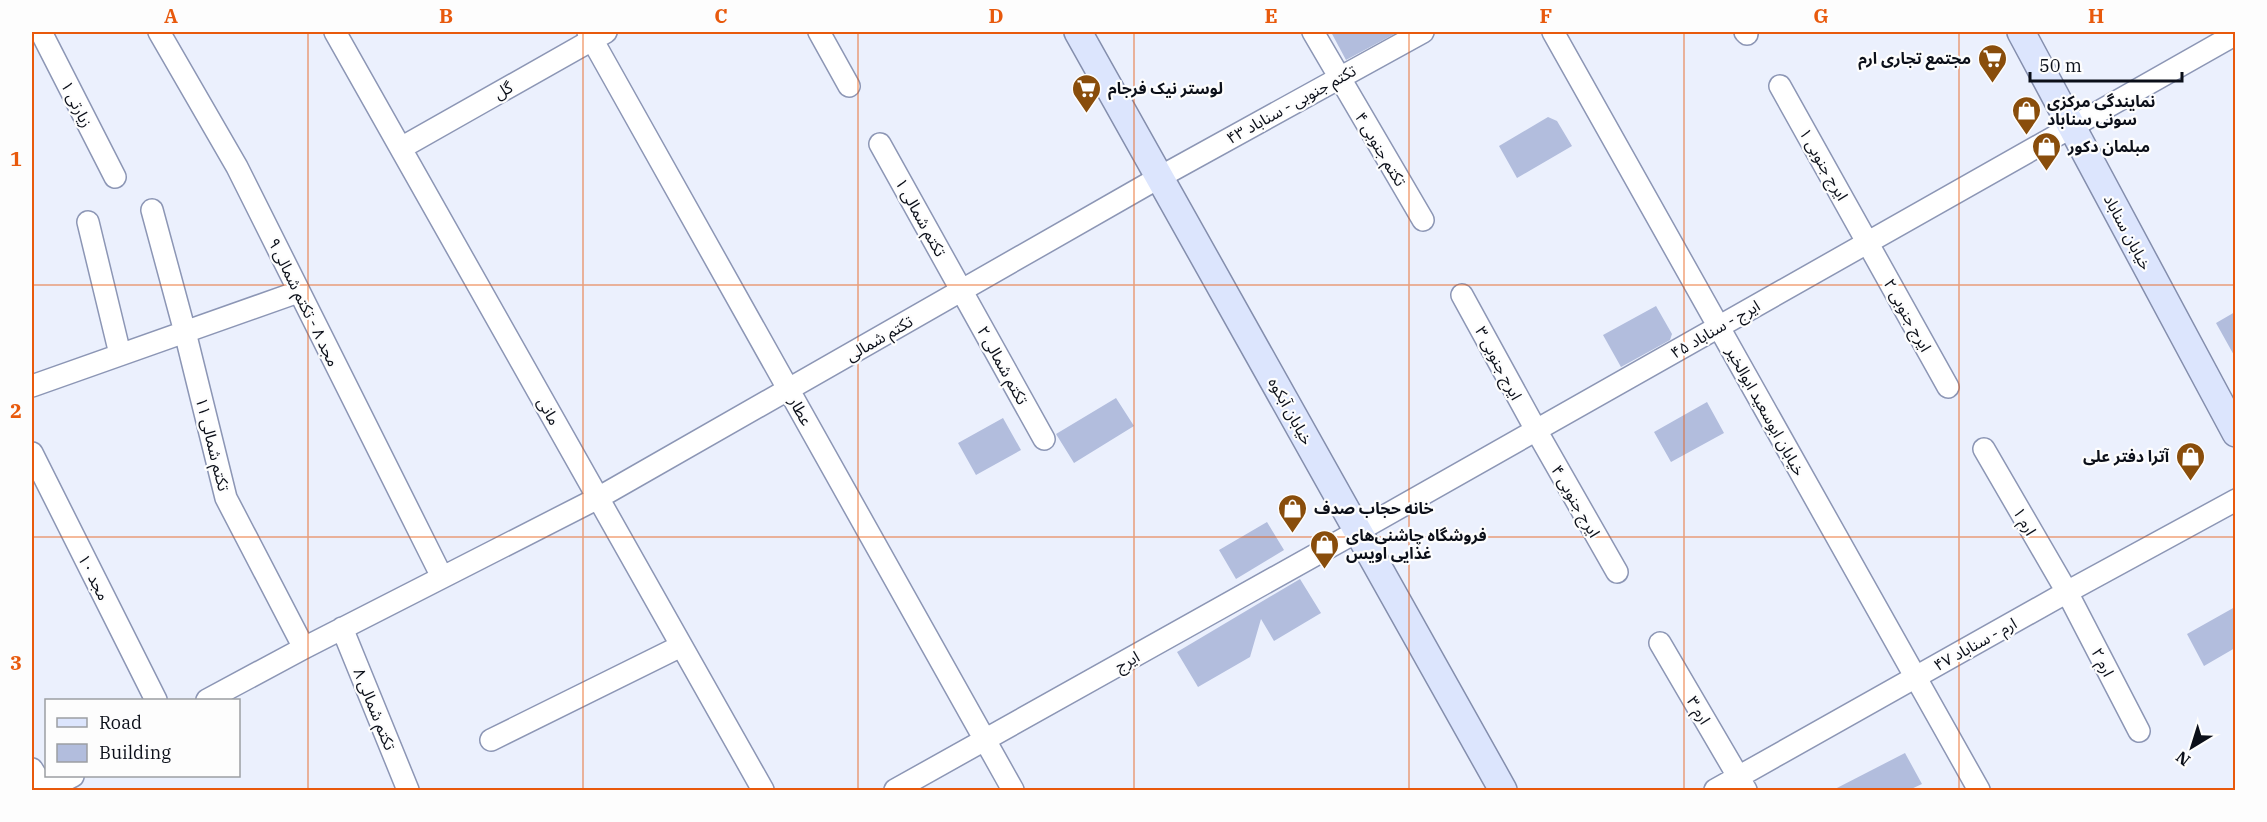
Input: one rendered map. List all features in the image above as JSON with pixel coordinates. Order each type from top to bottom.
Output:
[{"type":"main road","name":"خیابان آبکوه","points":[[1078,32],[1503,790]]},
{"type":"main road","name":"خیابان سناباد","points":[[2021,32],[2235,433]]},
{"type":"street","name":"زیارتی ۱","points":[[41,32],[115,177]]},
{"type":"street","name":"مجد ۸ - تکتم شمالی ۹","points":[[159,32],[237,167],[442,577]]},
{"type":"street","name":"مانی","points":[[335,32],[681,646],[758,789]]},
{"type":"street","points":[[819,32],[849,86]]},
{"type":"street","name":"تکتم جنوبی ۴","points":[[1313,32],[1423,220]]},
{"type":"street","name":"تکتم جنوبی - سناباد ۴۳","points":[[1160,177],[1423,32]]},
{"type":"street","name":"خیابان ابوسعید ابوالخیر","points":[[1553,32],[1980,790]]},
{"type":"street","name":"گل","points":[[401,148],[595,34]]},
{"type":"street","name":"عطار","points":[[595,34],[788,389],[1013,790]]},
{"type":"street","name":"ایرج - سناباد ۴۵","points":[[1358,531],[2235,34]]},
{"type":"street","name":"ایرج جنوبی ۱","points":[[1780,86],[1868,242]]},
{"type":"street","name":"تکتم شمالی ۱","points":[[880,144],[962,290]]},
{"type":"street","name":"تکتم شمالی","points":[[209,699],[342,628],[598,498],[1160,177]]},
{"type":"street","name":"تکتم شمالی ۱۱","points":[[152,210],[226,498],[304,648]]},
{"type":"street","points":[[88,222],[120,354]]},
{"type":"street","name":"ایرج جنوبی ۲","points":[[1868,242],[1948,387]]},
{"type":"street","name":"تکتم شمالی ۲","points":[[962,290],[1044,440]]},
{"type":"street","points":[[32,386],[298,292]]},
{"type":"street","name":"ایرج جنوبی ۳","points":[[1462,295],[1536,430]]},
{"type":"street","name":"ایرج جنوبی ۴","points":[[1536,430],[1617,572]]},
{"type":"street","name":"ارم ۱","points":[[1984,450],[2067,592]]},
{"type":"street","name":"مجد ۱۰","points":[[32,453],[155,699]]},
{"type":"street","name":"ارم - سناباد ۴۷","points":[[1715,790],[1742,784],[1916,677],[2235,500]]},
{"type":"street","name":"ایرج","points":[[895,790],[1358,531]]},
{"type":"street","name":"ارم ۲","points":[[2067,592],[2139,731]]},
{"type":"street","name":"تکتم شمالی ۸","points":[[342,628],[408,790]]},
{"type":"street","name":"ارم ۳","points":[[1659,643],[1742,784]]},
{"type":"street","points":[[491,740],[681,646]]},
{"type":"street","points":[[32,770],[46,790],[71,777]]},
{"type":"building","points":[[1331,32],[1398,32],[1346,60]]},
{"type":"building","points":[[1548,117],[1557,121],[1572,146],[1517,178],[1499,146]]},
{"type":"building","points":[[1656,306],[1672,334],[1670,340],[1621,367],[1603,335]]},
{"type":"building","points":[[2235,312],[2235,357],[2216,323]]},
{"type":"building","points":[[1116,398],[1134,426],[1074,463],[1056,434]]},
{"type":"building","points":[[1707,402],[1724,433],[1671,462],[1654,432]]},
{"type":"building","points":[[1003,418],[1021,450],[976,475],[958,443]]},
{"type":"building","points":[[1267,522],[1284,550],[1236,579],[1219,550]]},
{"type":"building","points":[[1300,579],[1321,613],[1274,641],[1261,619],[1250,657],[1198,687],[1177,652]]},
{"type":"building","points":[[2235,607],[2235,648],[2204,666],[2187,634]]},
{"type":"building","points":[[1905,753],[1922,784],[1909,790],[1833,790]]},
{"type":"place","name":"مجتمع تجاری ارم","points":[[1992,84]]},
{"type":"place","name":"لوستر نیک فرجام","points":[[1087,114]]},
{"type":"place","name":"نمایندگی مرکزی سونی سناباد","points":[[2026,136]]},
{"type":"place","name":"مبلمان دكور","points":[[2047,172]]},
{"type":"place","name":"آترا دفتر علی","points":[[2190,482]]},
{"type":"place","name":"خانه حجاب صدف","points":[[1293,534]]},
{"type":"place","name":"فروشگاه چاشنی‌های غذایی اویس","points":[[1325,570]]}]
